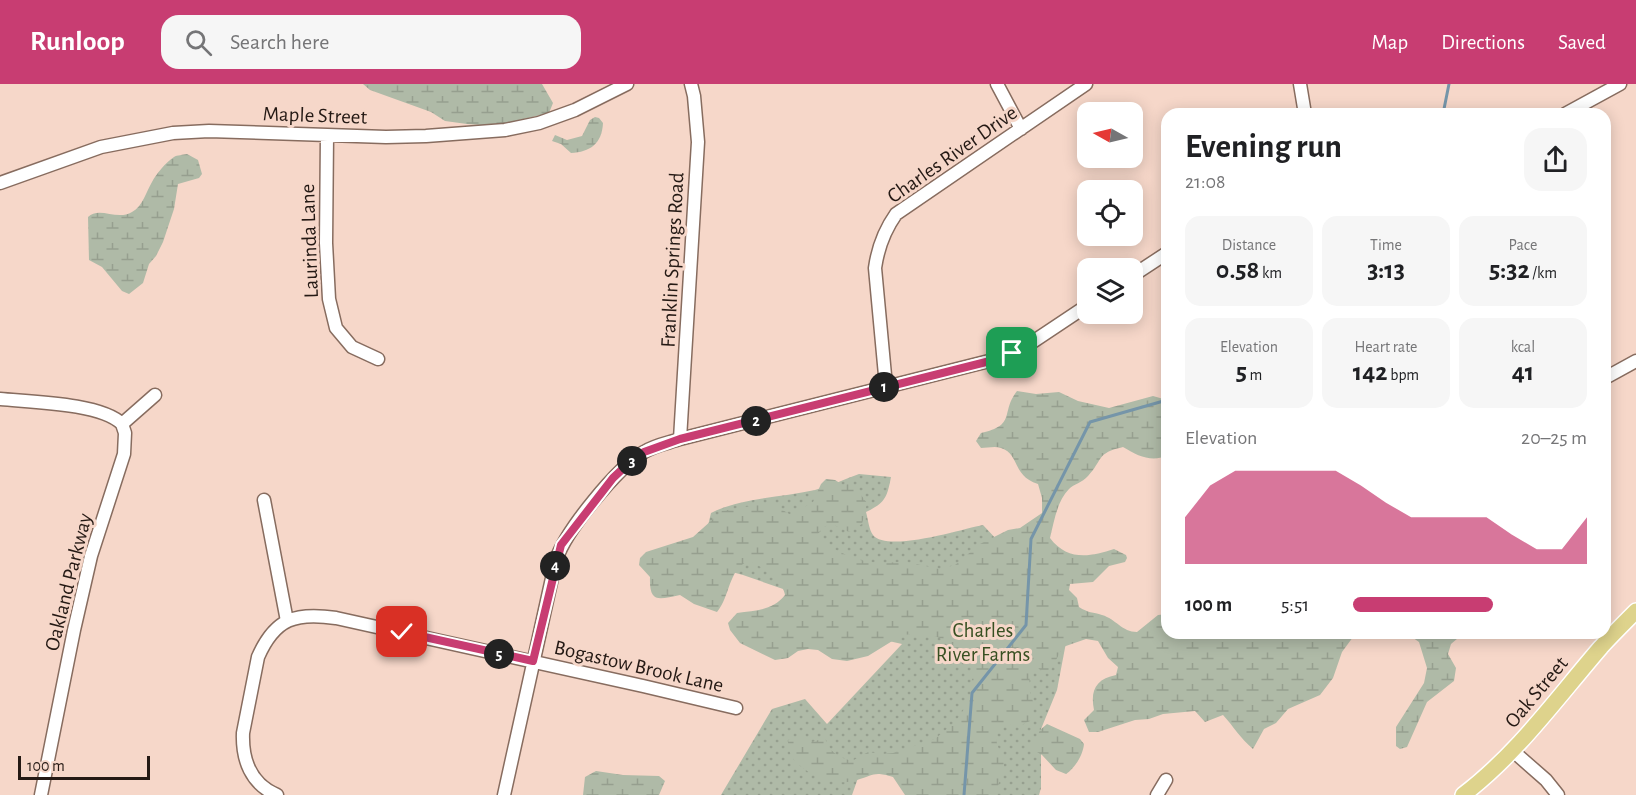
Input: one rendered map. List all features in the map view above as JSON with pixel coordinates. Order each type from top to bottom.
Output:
[{"type":"main road","name":"Oak Street","points":[[1611,637],[1636,611]]},
{"type":"main road","name":"Oak Street","points":[[1463,795],[1513,752],[1609,639]]},
{"type":"street","name":"Maple Street","points":[[0,183],[101,147],[173,133],[209,131],[421,137],[505,130],[539,123],[575,110],[627,84]]},
{"type":"street","name":"Franklin Springs Road","points":[[680,439],[698,142],[697,118],[691,84]]},
{"type":"street","points":[[997,84],[1021,129]]},
{"type":"street","name":"Charles River Drive","points":[[885,386],[876,268],[885,230],[896,214],[1086,84]]},
{"type":"street","points":[[1300,84],[1304,108]]},
{"type":"street","points":[[1577,108],[1620,84]]},
{"type":"street","name":"Laurinda Lane","points":[[327,135],[326,243],[329,299],[336,328],[351,347],[378,359]]},
{"type":"street","points":[[1143,269],[1161,257]]},
{"type":"street","points":[[504,795],[561,545],[613,478],[630,462],[644,452],[680,439],[998,359],[1028,345],[1077,312]]},
{"type":"street","points":[[1611,375],[1636,361]]},
{"type":"street","points":[[0,399],[90,409],[115,417],[122,424],[155,395]]},
{"type":"street","name":"Oakland Parkway","points":[[41,795],[91,556],[124,454],[125,433],[122,424]]},
{"type":"street","points":[[264,500],[287,621],[277,627],[262,646],[258,657],[243,733],[243,745],[248,769],[262,786],[277,795]]},
{"type":"street","name":"Bogastow Brook Lane","points":[[287,621],[317,615],[336,618],[736,708]]},
{"type":"street","points":[[1513,752],[1546,780],[1558,795]]},
{"type":"street","points":[[1157,795],[1167,780]]},
{"type":"green space","points":[[363,84],[542,84],[553,103],[549,113],[495,126],[467,124],[445,121],[431,112],[370,90]]},
{"type":"green space","points":[[595,117],[603,123],[602,130],[594,146],[589,149],[571,153],[561,144],[552,141],[555,135],[567,140],[582,136],[590,120]]},
{"type":"green space","points":[[187,154],[198,160],[202,174],[199,178],[178,184],[174,209],[163,242],[149,264],[143,283],[129,294],[122,291],[102,267],[89,260],[88,217],[97,213],[120,215],[132,212],[142,203],[154,179],[165,165],[175,156]]},
{"type":"green space","points":[[1017,391],[1036,394],[1059,392],[1078,401],[1109,408],[1153,396],[1161,398],[1161,458],[1144,457],[1123,447],[1114,449],[1101,458],[1086,478],[1069,489],[1059,506],[1050,538],[1064,551],[1071,554],[1088,555],[1114,549],[1126,555],[1127,558],[1125,562],[1109,566],[1093,582],[1070,584],[1069,590],[1077,598],[1079,607],[1107,617],[1127,630],[1137,632],[1161,615],[1161,639],[1352,639],[1342,652],[1333,678],[1320,695],[1288,709],[1276,723],[1264,729],[1253,749],[1223,715],[1205,722],[1195,711],[1163,714],[1098,732],[1089,732],[1084,720],[1094,710],[1093,697],[1096,686],[1104,679],[1116,675],[1118,667],[1108,658],[1098,641],[1086,639],[1063,647],[1050,671],[1045,674],[1037,667],[1030,672],[1029,689],[1034,705],[1030,721],[1019,726],[1004,724],[996,731],[996,741],[1004,765],[997,795],[905,795],[893,777],[887,775],[874,774],[850,782],[835,782],[815,776],[803,768],[790,753],[788,740],[800,738],[812,742],[825,738],[835,753],[852,761],[868,752],[893,753],[935,739],[956,721],[970,700],[973,669],[969,657],[943,639],[931,635],[923,638],[913,634],[902,635],[868,656],[847,661],[832,659],[818,650],[808,649],[798,651],[788,658],[775,660],[740,643],[730,630],[728,623],[737,613],[763,609],[775,604],[785,595],[782,582],[748,561],[741,565],[733,577],[725,599],[717,612],[694,604],[680,595],[661,598],[654,596],[651,592],[650,577],[639,565],[640,558],[646,552],[693,537],[722,511],[763,504],[774,505],[791,515],[813,502],[821,484],[826,479],[835,480],[843,485],[852,483],[867,503],[862,524],[849,532],[832,524],[823,527],[818,534],[822,543],[854,559],[877,563],[906,562],[940,569],[955,565],[980,544],[1008,530],[1020,528],[1042,513],[1042,498],[1038,484],[1024,476],[1007,451],[999,447],[981,448],[976,441],[981,433],[992,430],[1004,422]]},
{"type":"green space","name":"Charles River Farms","points":[[859,474],[891,477],[884,499],[866,512],[873,535],[881,540],[908,541],[983,525],[1030,575],[1072,611],[1057,690],[1041,729],[1039,795],[953,795],[909,756],[858,778],[852,795],[721,795],[772,709],[805,699],[827,724],[902,644],[800,621],[783,589],[699,563],[711,513],[749,501],[815,490]]},
{"type":"green space","points":[[1415,639],[1457,639],[1451,644],[1448,654],[1456,668],[1454,681],[1427,702],[1407,747],[1400,749],[1396,746],[1396,727],[1424,683],[1427,668],[1419,642]]},
{"type":"green space","points":[[1047,724],[1080,739],[1084,744],[1078,761],[1066,774],[1056,770],[1042,755],[1032,749],[1040,730]]},
{"type":"green space","points":[[596,771],[623,775],[659,776],[665,781],[659,795],[583,795],[585,777]]},
{"type":"waterway","points":[[1444,108],[1449,84]]},
{"type":"waterway","points":[[964,795],[972,693],[1026,625],[1031,539],[1090,422],[1161,402]]},
{"type":"route","points":[[402,632],[533,661],[561,545],[613,478],[644,452],[680,439],[998,359],[1012,353]]}]
